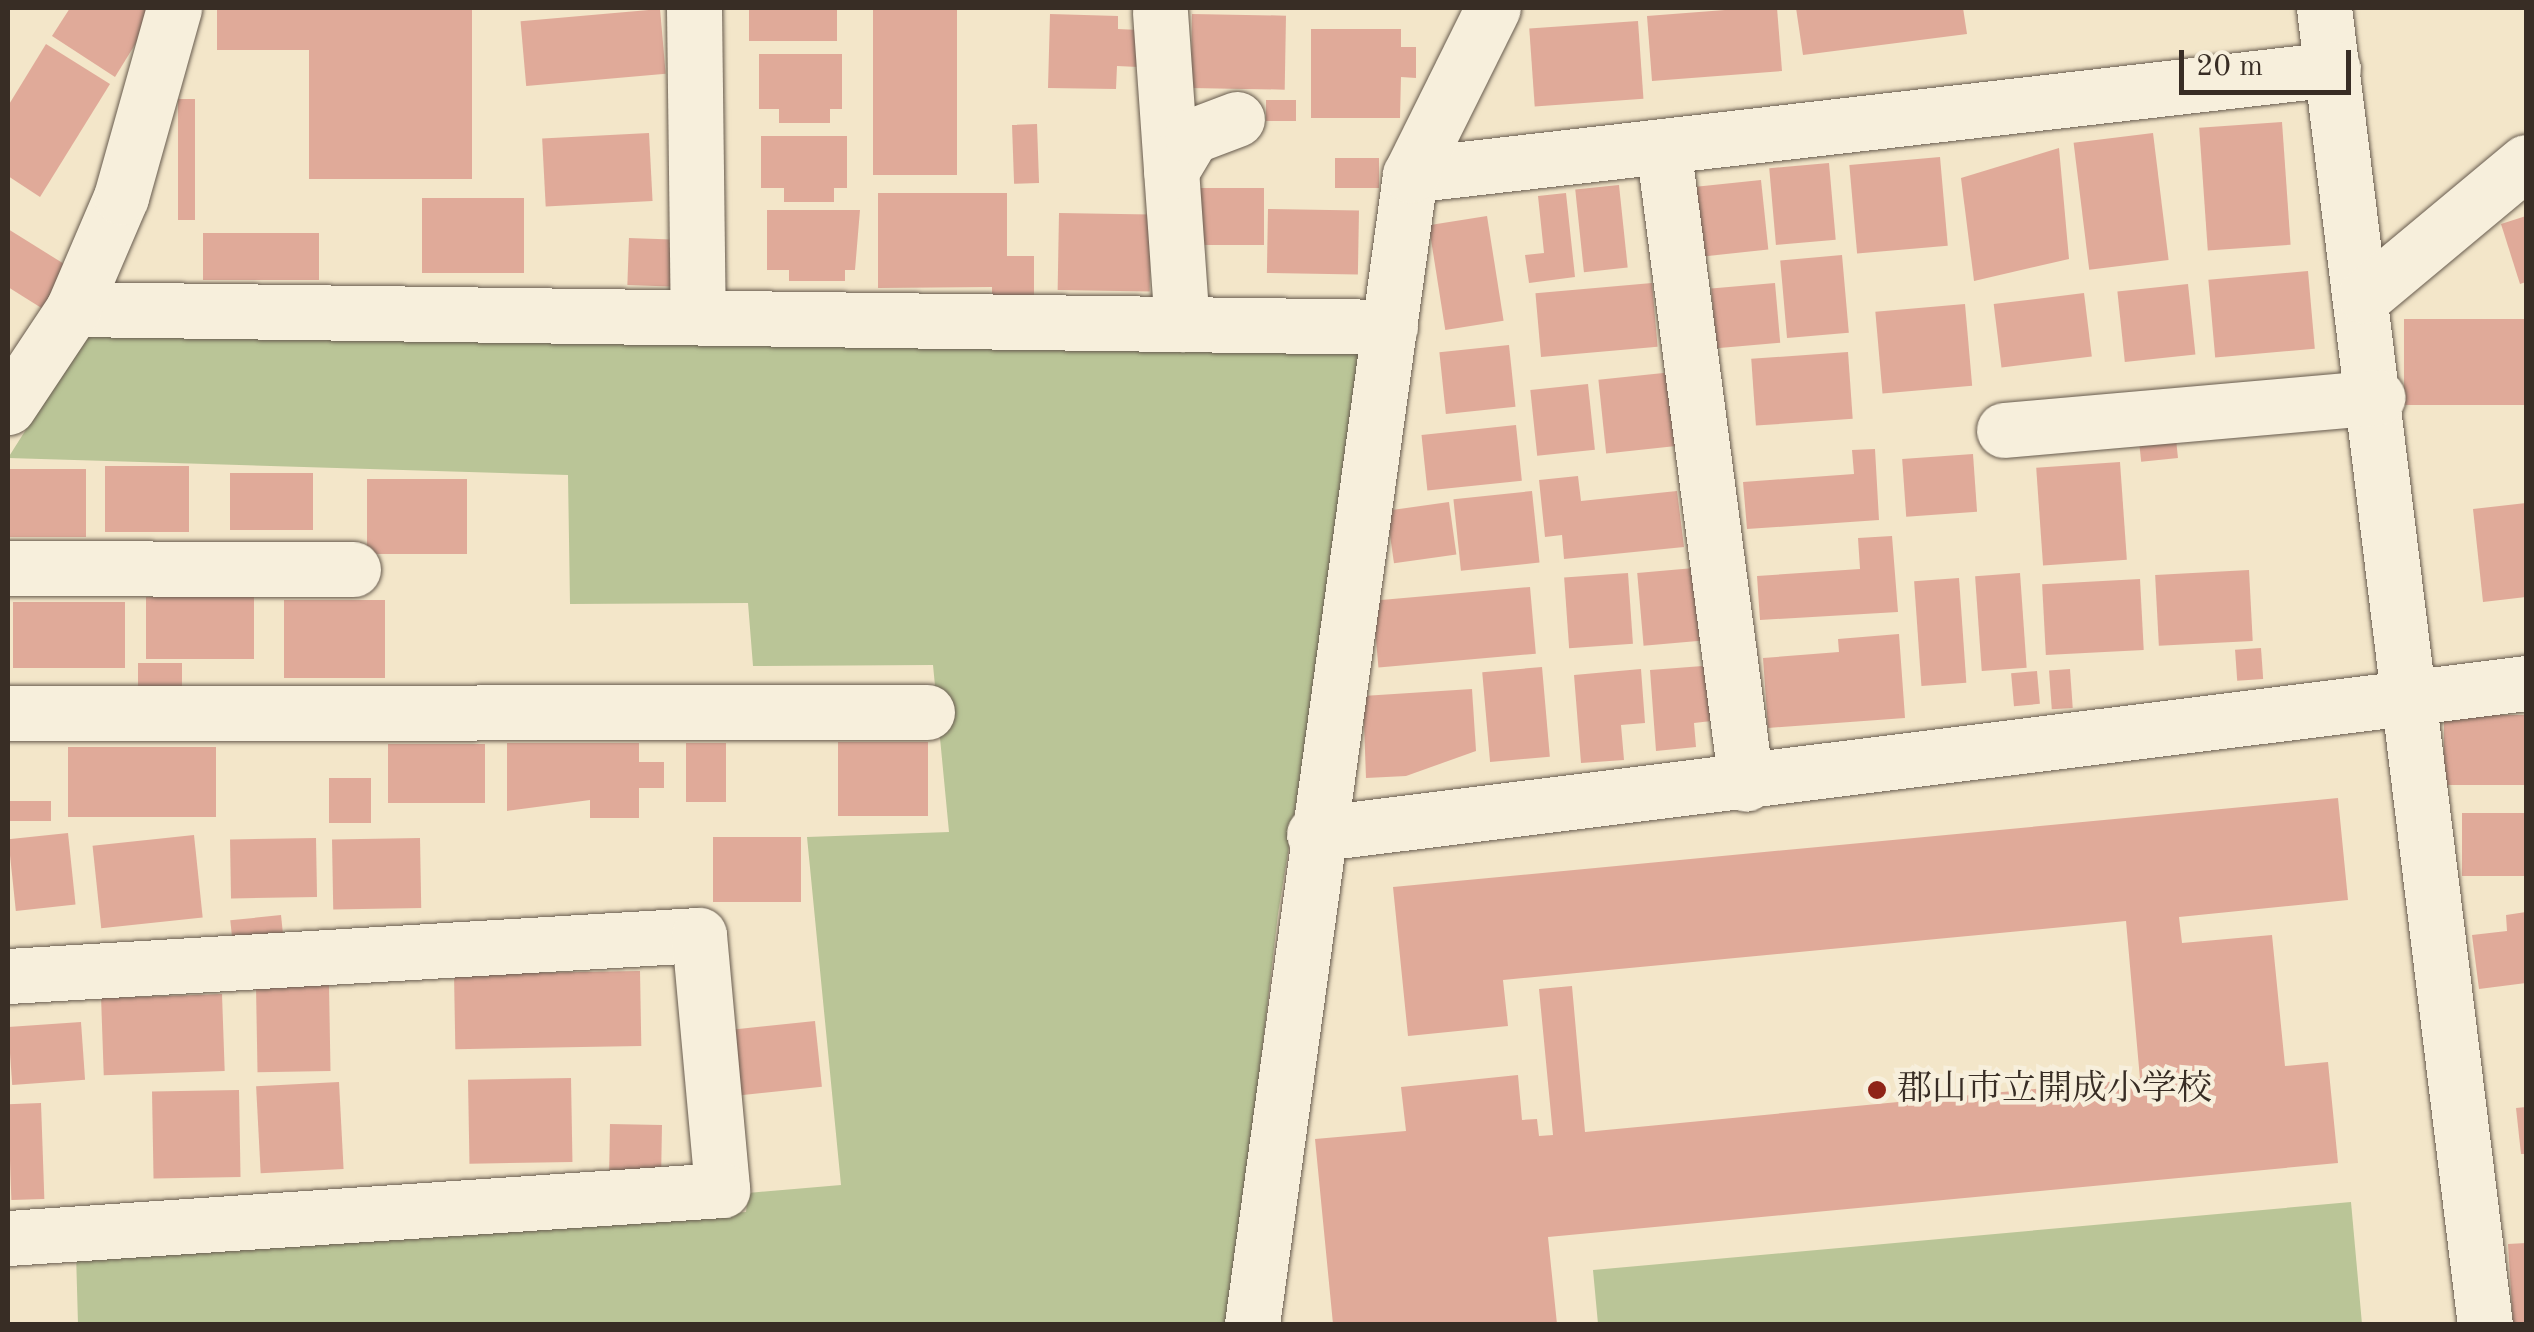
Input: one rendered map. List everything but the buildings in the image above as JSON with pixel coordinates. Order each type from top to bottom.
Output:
[{"type":"street","points":[[8,407],[73,310],[121,197],[174,8]]},
{"type":"street","points":[[694,8],[698,315]]},
{"type":"street","points":[[1252,1324],[1314,834],[1410,175],[1493,8]]},
{"type":"street","points":[[2324,8],[2378,397],[2485,1324]]},
{"type":"street","points":[[1160,12],[1182,324]]},
{"type":"street","points":[[1410,175],[2333,69]]},
{"type":"street","points":[[1171,171],[1192,136],[1237,119]]},
{"type":"street","points":[[1663,146],[1746,784]]},
{"type":"street","points":[[2365,296],[2526,162]]},
{"type":"street","points":[[73,310],[698,315],[1390,327]]},
{"type":"street","points":[[2004,430],[2378,397]]},
{"type":"street","points":[[8,568],[352,569]]},
{"type":"street","points":[[1314,834],[1746,784],[2526,683]]},
{"type":"street","points":[[8,713],[927,712]]},
{"type":"street","points":[[8,976],[700,935],[722,1190],[8,1238]]},
{"type":"green space","points":[[92,325],[1355,344],[1367,365],[1278,914],[1230,1324],[78,1324],[76,1253],[746,1212],[748,1193],[841,1185],[807,837],[949,832],[933,665],[753,666],[748,603],[570,604],[568,475],[8,458]]},
{"type":"green space","points":[[2351,1202],[2362,1324],[1598,1324],[1593,1270]]},
{"type":"place","name":"郡山市立開成小学校","points":[[1877,1090]]}]
